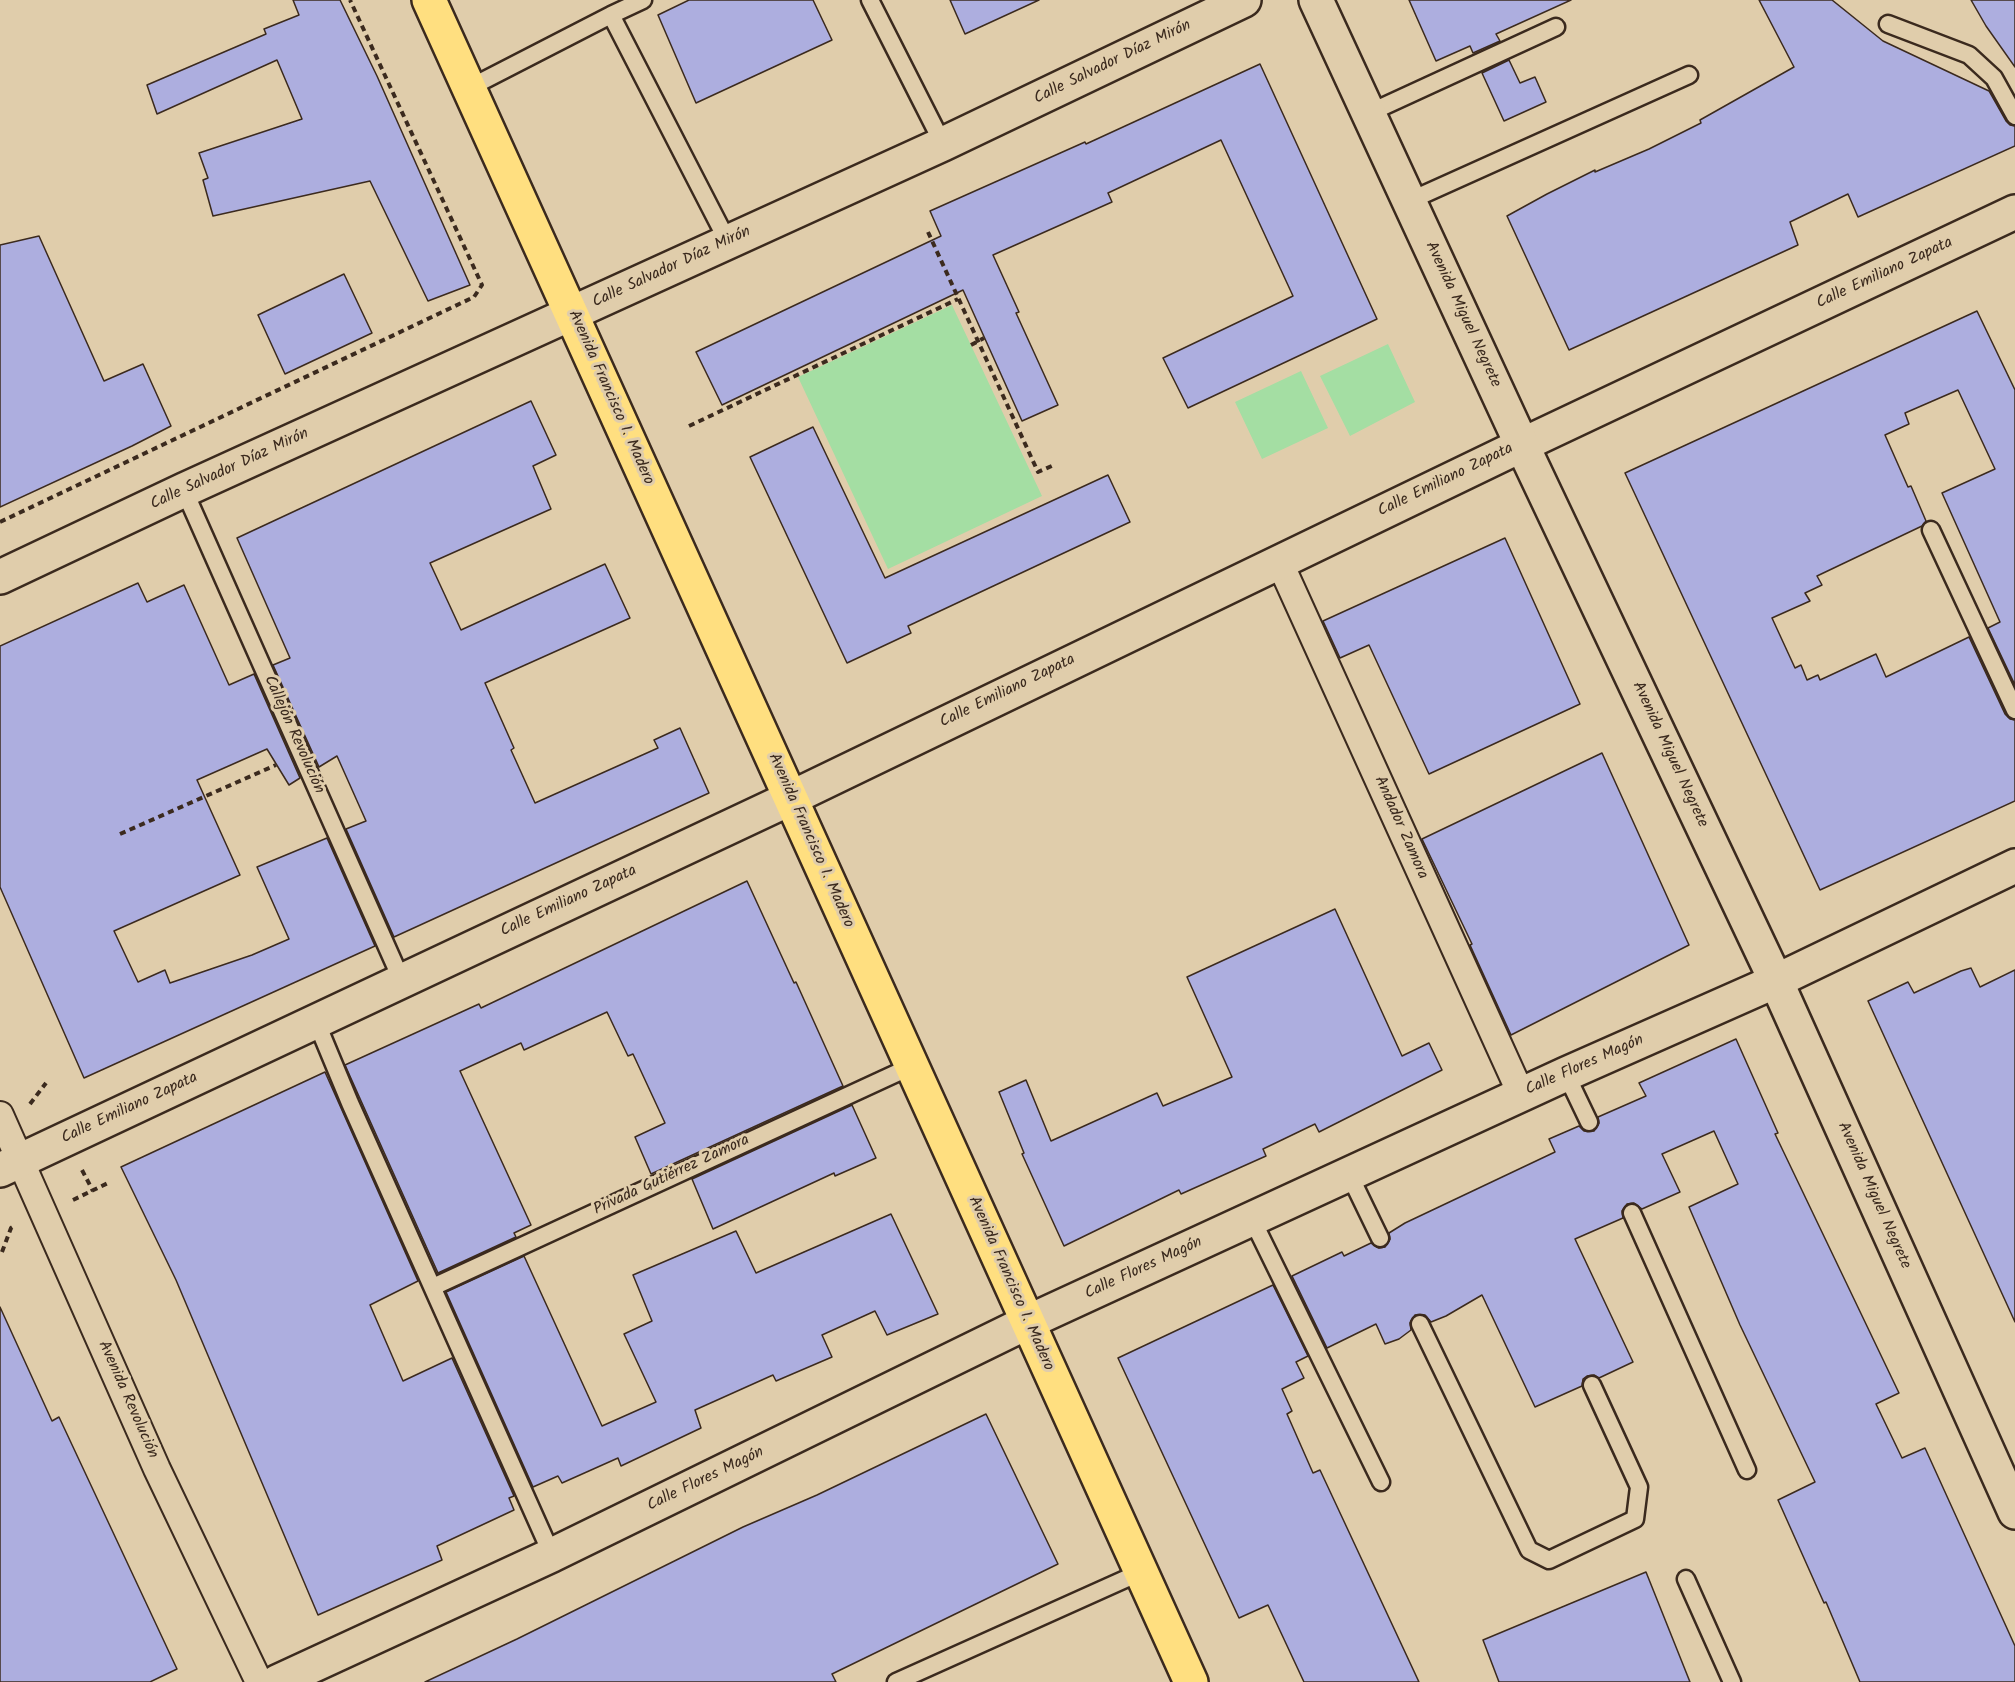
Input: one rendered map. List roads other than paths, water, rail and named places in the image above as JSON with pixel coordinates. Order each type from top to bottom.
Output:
[{"type":"main road","name":"Avenida Francisco I. Madero","points":[[429,0],[1191,1682]]},
{"type":"street","name":"Calle Salvador Díaz Mirón","points":[[0,577],[184,490],[943,144],[1244,0]]},
{"type":"street","name":"Avenida Miguel Negrete","points":[[1316,0],[1522,445],[1776,981],[2015,1512]]},
{"type":"street","name":"Calle Emiliano Zapata","points":[[10,1166],[791,798],[1279,561],[2015,212]]},
{"type":"street","name":"Andador Zamora","points":[[1279,561],[1521,1094]]},
{"type":"street","name":"Calle Flores Magón","points":[[277,1682],[552,1555],[1028,1322],[1521,1094],[1776,981],[2015,866]]},
{"type":"street","name":"Avenida Revolución","points":[[0,1115],[10,1166],[259,1682]]},
{"type":"lane","points":[[469,88],[643,0]]},
{"type":"lane","points":[[870,0],[943,144]]},
{"type":"lane","points":[[611,15],[728,242]]},
{"type":"lane","points":[[1888,24],[1969,55],[1994,78],[2015,116]]},
{"type":"lane","points":[[1369,113],[1556,27]]},
{"type":"lane","points":[[1409,201],[1689,75]]},
{"type":"lane","name":"Callejón Revolución","points":[[184,490],[402,981]]},
{"type":"lane","points":[[1931,530],[2015,710]]},
{"type":"lane","points":[[316,1021],[337,1073],[552,1555]]},
{"type":"lane","name":"Privada Gutiérrez Zamora","points":[[433,1287],[912,1066]]},
{"type":"lane","points":[[1566,1074],[1589,1122]]},
{"type":"lane","points":[[1349,1173],[1380,1238]]},
{"type":"lane","points":[[1632,1214],[1747,1470]]},
{"type":"lane","points":[[1252,1219],[1381,1482]]},
{"type":"lane","points":[[1420,1324],[1529,1550],[1549,1560],[1635,1519],[1639,1487],[1592,1385]]},
{"type":"lane","points":[[896,1682],[1141,1572]]},
{"type":"lane","points":[[1686,1579],[1732,1682]]}]
